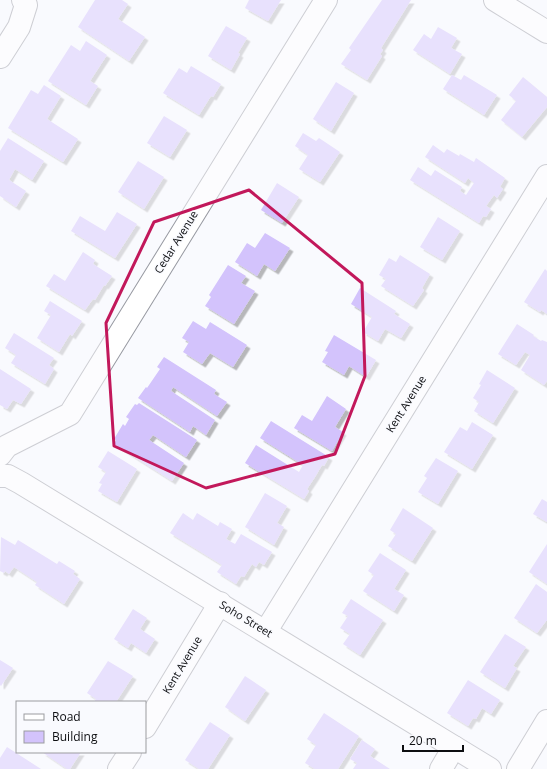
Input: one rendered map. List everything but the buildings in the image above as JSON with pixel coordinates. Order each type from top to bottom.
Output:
[{"type":"street","points":[[0,57],[19,27],[26,5],[23,0]]},
{"type":"street","name":"Cedar Avenue","points":[[0,455],[7,446],[70,414],[326,0]]},
{"type":"street","points":[[495,0],[547,32]]},
{"type":"street","name":"Kent Avenue","points":[[266,631],[547,176]]},
{"type":"street","name":"Soho Street","points":[[0,476],[8,476],[21,483],[490,769]]},
{"type":"street","name":"Kent Avenue","points":[[146,724],[220,603]]},
{"type":"street","points":[[518,769],[547,721]]},
{"type":"street","points":[[441,769],[454,747]]},
{"type":"street","points":[[119,769],[129,753]]},
{"type":"highlighted area","points":[[249,190],[362,283],[365,376],[335,454],[206,488],[114,446],[106,323],[154,222]]}]
